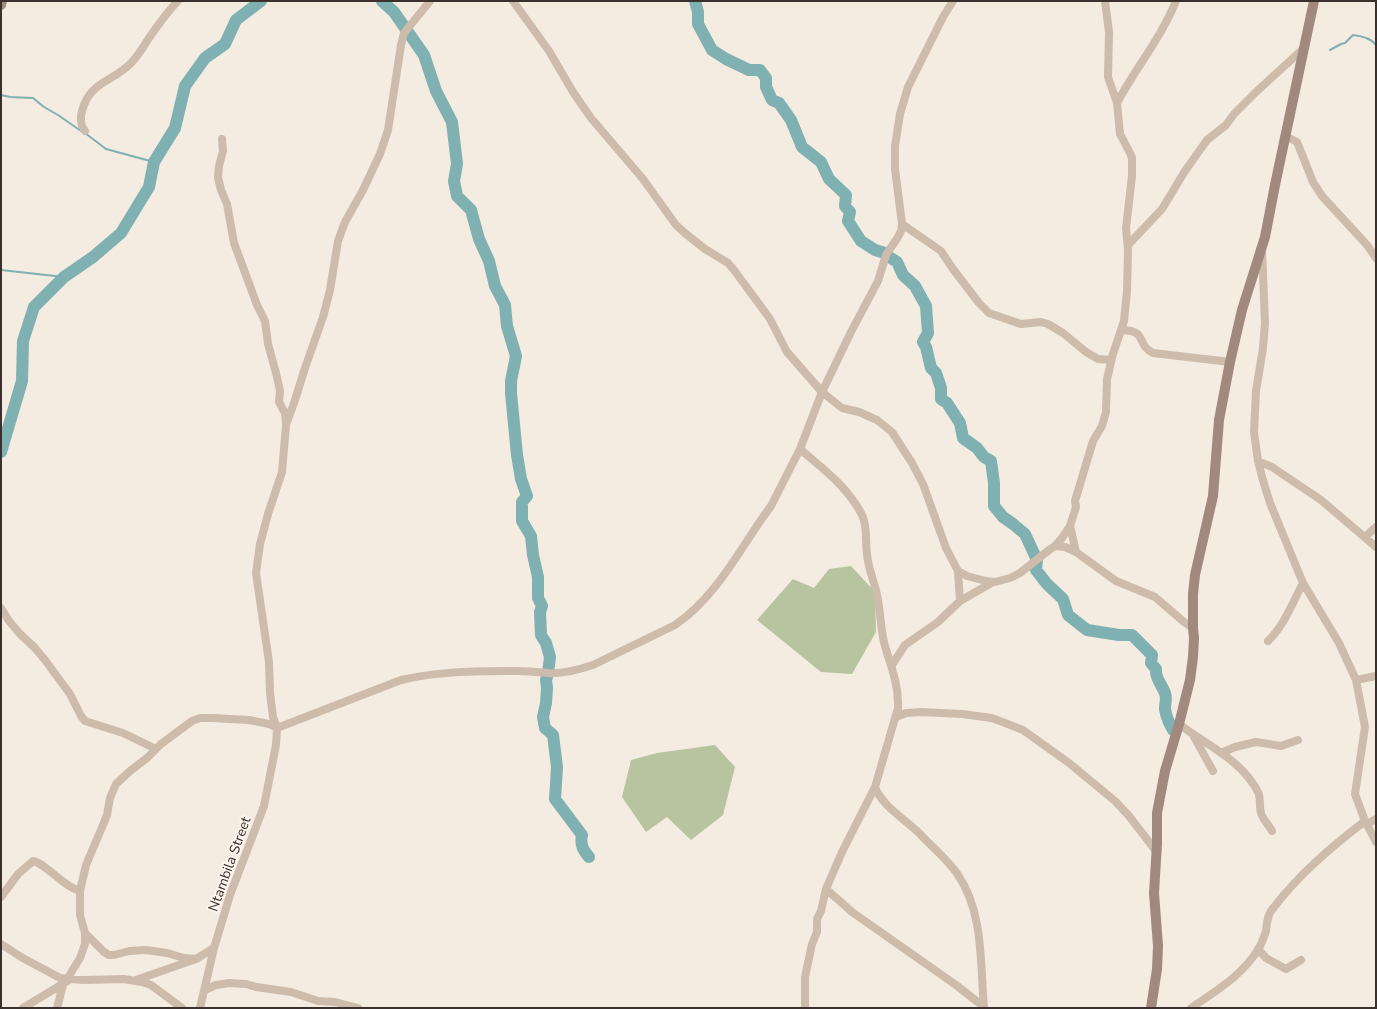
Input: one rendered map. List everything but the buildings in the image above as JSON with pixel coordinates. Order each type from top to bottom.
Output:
[{"type":"street","points":[[1,5],[2,1]]},
{"type":"street","points":[[86,131],[82,128],[80,116],[89,94],[95,88],[131,63],[165,16],[178,1]]},
{"type":"street","points":[[286,425],[323,317],[330,290],[338,241],[345,222],[364,190],[380,154],[388,130],[402,39],[406,30],[430,1]]},
{"type":"street","points":[[513,1],[549,51],[573,92],[591,118],[635,169],[676,225],[705,249],[728,263],[734,270],[770,319],[787,352],[822,392],[842,408],[859,412],[878,420],[892,432],[912,462],[923,484],[946,548],[958,571],[960,601]]},
{"type":"street","points":[[58,1008],[66,982],[84,950],[84,933],[80,915],[80,890],[86,865],[105,818],[113,789],[130,771],[185,725],[200,718],[248,720],[269,724],[277,728],[416,676],[450,672],[528,671],[548,673],[582,669],[676,625],[700,604],[717,584],[771,506],[800,449],[822,392],[878,281],[886,255],[901,231],[902,224],[895,169],[895,146],[900,114],[908,87],[943,17],[953,1]]},
{"type":"street","points":[[892,665],[905,645],[938,622],[960,601],[993,582],[1010,578],[1020,573],[1055,546],[1070,526],[1076,506],[1075,501],[1093,441],[1102,426],[1106,412],[1107,379],[1125,313],[1127,292],[1128,244],[1126,228],[1132,176],[1132,158],[1120,134],[1116,103],[1108,77],[1109,32],[1105,1]]},
{"type":"street","points":[[1116,103],[1155,41],[1176,1]]},
{"type":"street","points":[[1151,1008],[1157,969],[1158,946],[1154,893],[1157,813],[1165,771],[1190,680],[1194,638],[1192,628],[1195,575],[1212,496],[1219,420],[1242,310],[1265,237],[1314,1]]},
{"type":"street","points":[[1128,244],[1162,209],[1189,163],[1207,140],[1226,125],[1234,114],[1303,49]]},
{"type":"street","points":[[1286,136],[1297,142],[1313,182],[1322,196],[1367,245],[1376,258]]},
{"type":"street","points":[[222,139],[223,151],[219,166],[218,178],[227,204],[234,243],[257,305],[265,321],[268,344],[280,391],[279,402],[284,413],[286,425],[282,472],[260,544],[256,573],[269,662],[270,693],[273,717],[277,728]]},
{"type":"street","points":[[902,224],[941,250],[979,303],[988,312],[1021,324],[1041,322],[1048,324],[1063,333],[1086,352],[1098,359],[1111,360]]},
{"type":"street","points":[[1262,247],[1265,323],[1263,348],[1256,391],[1254,432],[1258,461],[1270,503],[1303,583],[1339,643],[1356,680],[1365,727],[1364,740],[1355,783],[1355,794],[1376,842]]},
{"type":"street","points":[[1121,330],[1131,330],[1136,332],[1148,351],[1230,362]]},
{"type":"street","points":[[800,449],[842,485],[863,516],[865,523],[866,554],[877,595],[885,646],[892,665],[898,695],[896,717],[875,787],[842,852],[826,889],[821,911],[817,919],[817,932],[812,944],[805,978],[805,1008]]},
{"type":"street","points":[[1258,461],[1272,467],[1321,500],[1376,547]]},
{"type":"street","points":[[1070,526],[1076,552]]},
{"type":"street","points":[[1365,537],[1376,526]]},
{"type":"street","points":[[1055,546],[1065,547],[1076,552],[1116,581],[1155,597],[1192,628]]},
{"type":"street","points":[[958,571],[967,576],[993,582]]},
{"type":"street","points":[[1268,641],[1282,624],[1303,583]]},
{"type":"street","points":[[1,608],[9,621],[20,634],[29,641],[45,660],[70,694],[85,721],[123,733],[156,749]]},
{"type":"street","points":[[1356,680],[1376,676]]},
{"type":"street","points":[[896,717],[906,713],[920,712],[962,714],[992,718],[1023,730],[1115,801],[1130,816],[1156,851]]},
{"type":"street","points":[[1179,724],[1221,753],[1248,777],[1258,792],[1261,813],[1264,820],[1270,826],[1272,832]]},
{"type":"street","name":"Ntambila Street","points":[[200,1008],[214,948],[230,895],[264,806],[277,728]]},
{"type":"street","points":[[1192,734],[1213,771]]},
{"type":"street","points":[[1221,753],[1235,747],[1256,742],[1281,746],[1298,740]]},
{"type":"street","points":[[875,787],[882,800],[950,864],[963,883],[976,919],[984,1008]]},
{"type":"street","points":[[1191,1008],[1237,975],[1258,949],[1266,932],[1268,915],[1294,882],[1321,857],[1366,822],[1376,819]]},
{"type":"street","points":[[1,897],[18,874],[33,861],[44,867],[68,886],[80,890]]},
{"type":"street","points":[[826,889],[852,912],[956,985],[984,1008]]},
{"type":"street","points":[[84,933],[99,948],[109,955],[129,951],[146,950],[196,959]]},
{"type":"street","points":[[1,944],[66,982]]},
{"type":"street","points":[[133,980],[196,959],[214,948]]},
{"type":"street","points":[[1258,949],[1266,958],[1286,969],[1301,960]]},
{"type":"street","points":[[23,1008],[66,982],[124,979],[151,985],[182,1008]]},
{"type":"street","points":[[205,990],[216,985],[229,983],[246,984],[256,987],[291,992],[318,1001],[335,1002],[358,1008]]},
{"type":"green space","points":[[851,566],[875,592],[876,632],[852,674],[821,672],[757,620],[793,579],[814,588],[829,569]]},
{"type":"green space","points":[[715,745],[735,767],[723,815],[691,840],[667,817],[646,832],[622,797],[631,760],[657,753]]},
{"type":"waterway","points":[[1,452],[22,381],[23,341],[34,307],[64,277],[93,257],[121,233],[149,187],[154,162],[175,128],[185,86],[205,58],[225,44],[236,20],[261,1]]},
{"type":"waterway","points":[[382,1],[394,12],[424,55],[436,91],[452,122],[457,164],[454,181],[457,196],[471,210],[479,239],[489,261],[495,286],[505,305],[507,326],[516,356],[511,381],[511,393],[517,455],[521,479],[527,496],[522,502],[522,521],[531,536],[533,555],[538,577],[538,598],[542,606],[540,612],[541,635],[546,643],[550,657],[546,680],[546,703],[543,717],[545,728],[553,735],[557,767],[555,799],[582,835],[582,847],[589,857]]},
{"type":"waterway","points":[[695,1],[698,12],[698,24],[712,50],[726,59],[749,70],[760,70],[766,78],[766,87],[772,100],[779,103],[791,120],[802,147],[821,162],[829,179],[846,195],[845,206],[850,212],[848,221],[861,241],[875,250],[885,253],[897,262],[903,275],[915,286],[926,306],[928,333],[923,342],[926,347],[931,368],[936,373],[941,388],[941,399],[947,403],[960,423],[963,438],[977,448],[984,457],[991,461],[994,483],[994,506],[1003,517],[1025,534],[1037,560],[1036,570],[1047,584],[1063,599],[1068,615],[1087,630],[1119,635],[1132,635],[1152,655],[1151,663],[1156,669],[1158,678],[1165,693],[1165,709],[1173,730]]},
{"type":"waterway","points":[[1330,50],[1345,43],[1353,35],[1366,38],[1376,45]]},
{"type":"waterway","points":[[1,95],[33,98],[81,131]]},
{"type":"waterway","points":[[85,133],[106,149],[154,162]]},
{"type":"waterway","points":[[1,270],[64,277]]}]
